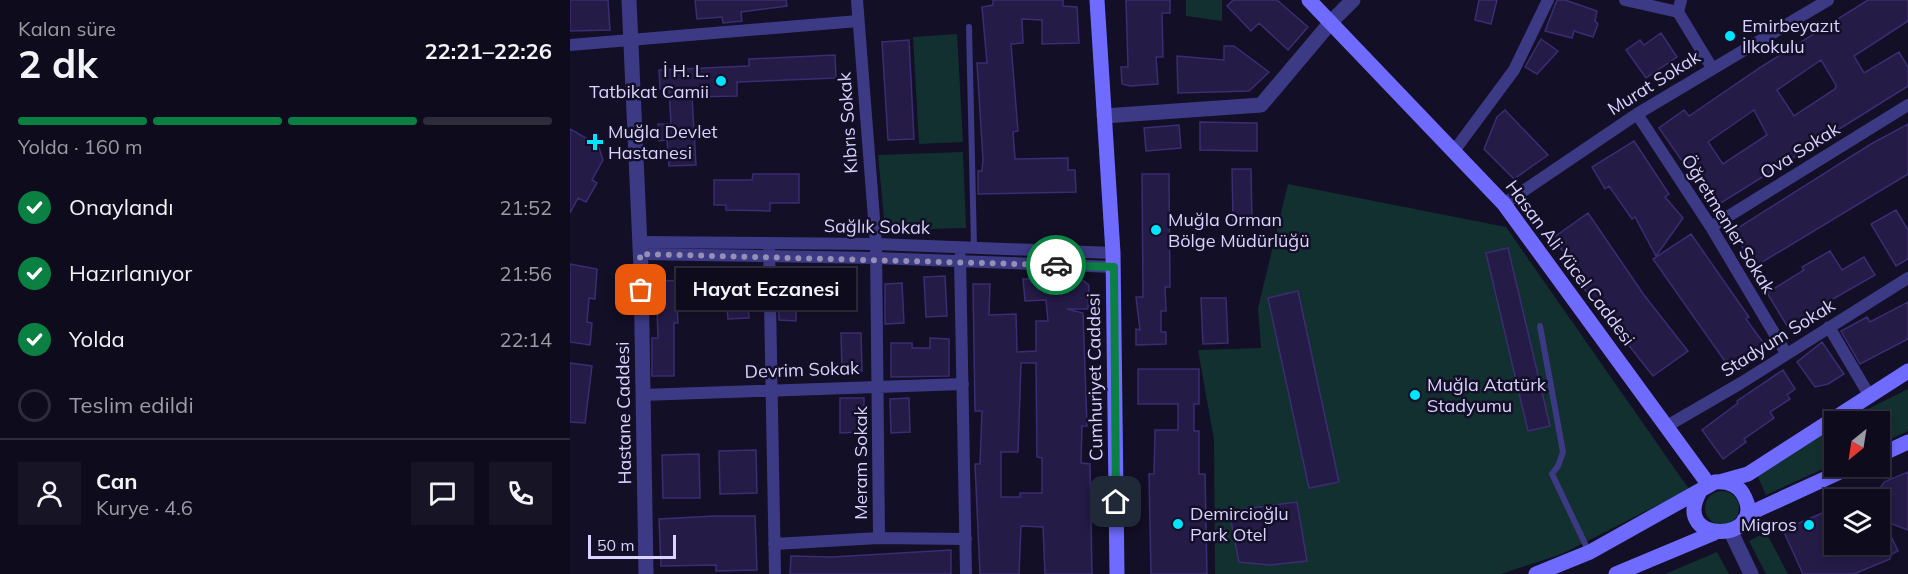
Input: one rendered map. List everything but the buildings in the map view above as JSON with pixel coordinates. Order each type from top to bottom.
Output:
[{"type":"main road","name":"Cumhuriyet Caddesi","points":[[1097,0],[1114,260],[1117,574]]},
{"type":"main road","name":"Hasan Ali Yücel Caddesi","points":[[1309,0],[1504,204],[1711,486]]},
{"type":"main road","points":[[1536,574],[1590,552],[1711,486],[1748,474],[1908,371]]},
{"type":"main road","points":[[1890,450],[1908,442]]},
{"type":"main road","points":[[1616,574],[1714,533],[1731,532],[1757,510],[1829,477]]},
{"type":"main road","points":[[1714,533],[1700,523],[1696,516],[1696,499],[1711,486],[1739,489],[1744,496],[1747,512],[1744,520]]},
{"type":"street","name":"Hastane Caddesi","points":[[629,0],[640,248],[646,574]]},
{"type":"street","name":"Kıbrıs Sokak","points":[[857,0],[876,244]]},
{"type":"street","points":[[1104,116],[1261,105],[1330,22],[1353,0]]},
{"type":"street","points":[[1454,151],[1514,70],[1548,0]]},
{"type":"street","points":[[1625,0],[1680,6],[1712,68]]},
{"type":"street","name":"Murat Sokak","points":[[1504,204],[1637,114],[1828,0]]},
{"type":"street","points":[[570,45],[858,21]]},
{"type":"street","name":"Ova Sokak","points":[[1711,227],[1908,105]]},
{"type":"street","name":"Öğretmenler Sokak","points":[[1637,114],[1711,227],[1786,353]]},
{"type":"street","name":"Sağlık Sokak","points":[[640,248],[769,249],[876,244],[974,247],[1114,260]]},
{"type":"street","name":"Meram Sokak","points":[[876,244],[879,538]]},
{"type":"street","points":[[960,247],[966,574]]},
{"type":"street","points":[[769,249],[775,574]]},
{"type":"street","name":"Sağlık Sokak","points":[[769,249],[960,262],[1114,260]]},
{"type":"street","name":"Stadyum Sokak","points":[[1667,426],[1908,278]]},
{"type":"street","points":[[1829,327],[1869,395]]},
{"type":"street","name":"Devrim Sokak","points":[[642,395],[963,384]]},
{"type":"street","points":[[1731,532],[1751,574]]},
{"type":"street","points":[[774,544],[879,538],[966,539]]},
{"type":"lane","points":[[969,27],[974,247]]},
{"type":"lane","points":[[1540,326],[1559,416],[1563,452],[1552,474],[1590,552]]},
{"type":"green space","points":[[1186,0],[1222,0],[1222,21],[1186,16]]},
{"type":"green space","points":[[957,34],[963,142],[919,144],[913,37]]},
{"type":"green space","points":[[963,152],[966,228],[925,229],[925,226],[885,229],[878,155]]},
{"type":"green space","name":"Muğla Atatürk Stadyumu","points":[[1288,184],[1506,227],[1689,489],[1562,554],[1501,574],[1215,574],[1214,440],[1198,350],[1261,348],[1258,308]]},
{"type":"green space","points":[[1908,389],[1908,431],[1890,439],[1890,411],[1864,411]]},
{"type":"green space","points":[[1824,433],[1824,469],[1766,495],[1757,475]]},
{"type":"green space","points":[[1722,491],[1734,496],[1739,508],[1734,520],[1722,525],[1710,520],[1705,508],[1710,496]]},
{"type":"green space","points":[[1766,532],[1788,574],[1766,574],[1749,541]]},
{"type":"green space","points":[[1717,552],[1729,574],[1665,574]]},
{"type":"way so far","points":[[641,290],[640,254],[770,255],[1056,265]]},
{"type":"place","name":"Emirbeyazıt İlkokulu","points":[[1730,36]]},
{"type":"place","name":"İ H. L. Tatbikat Camii","points":[[721,81]]},
{"type":"place","name":"Muğla Devlet Hastanesi","points":[[595,142]]},
{"type":"place","name":"Muğla Orman Bölge Müdürlüğü","points":[[1156,230]]},
{"type":"place","name":"Hayat Eczanesi","points":[[641,290]]},
{"type":"place","name":"Muğla Atatürk Stadyumu","points":[[1415,395]]},
{"type":"place","name":"Demircioğlu Park Otel","points":[[1178,524]]},
{"type":"place","name":"Migros","points":[[1809,525]]},
{"type":"route","points":[[1056,265],[1114,267],[1116,502]]}]
